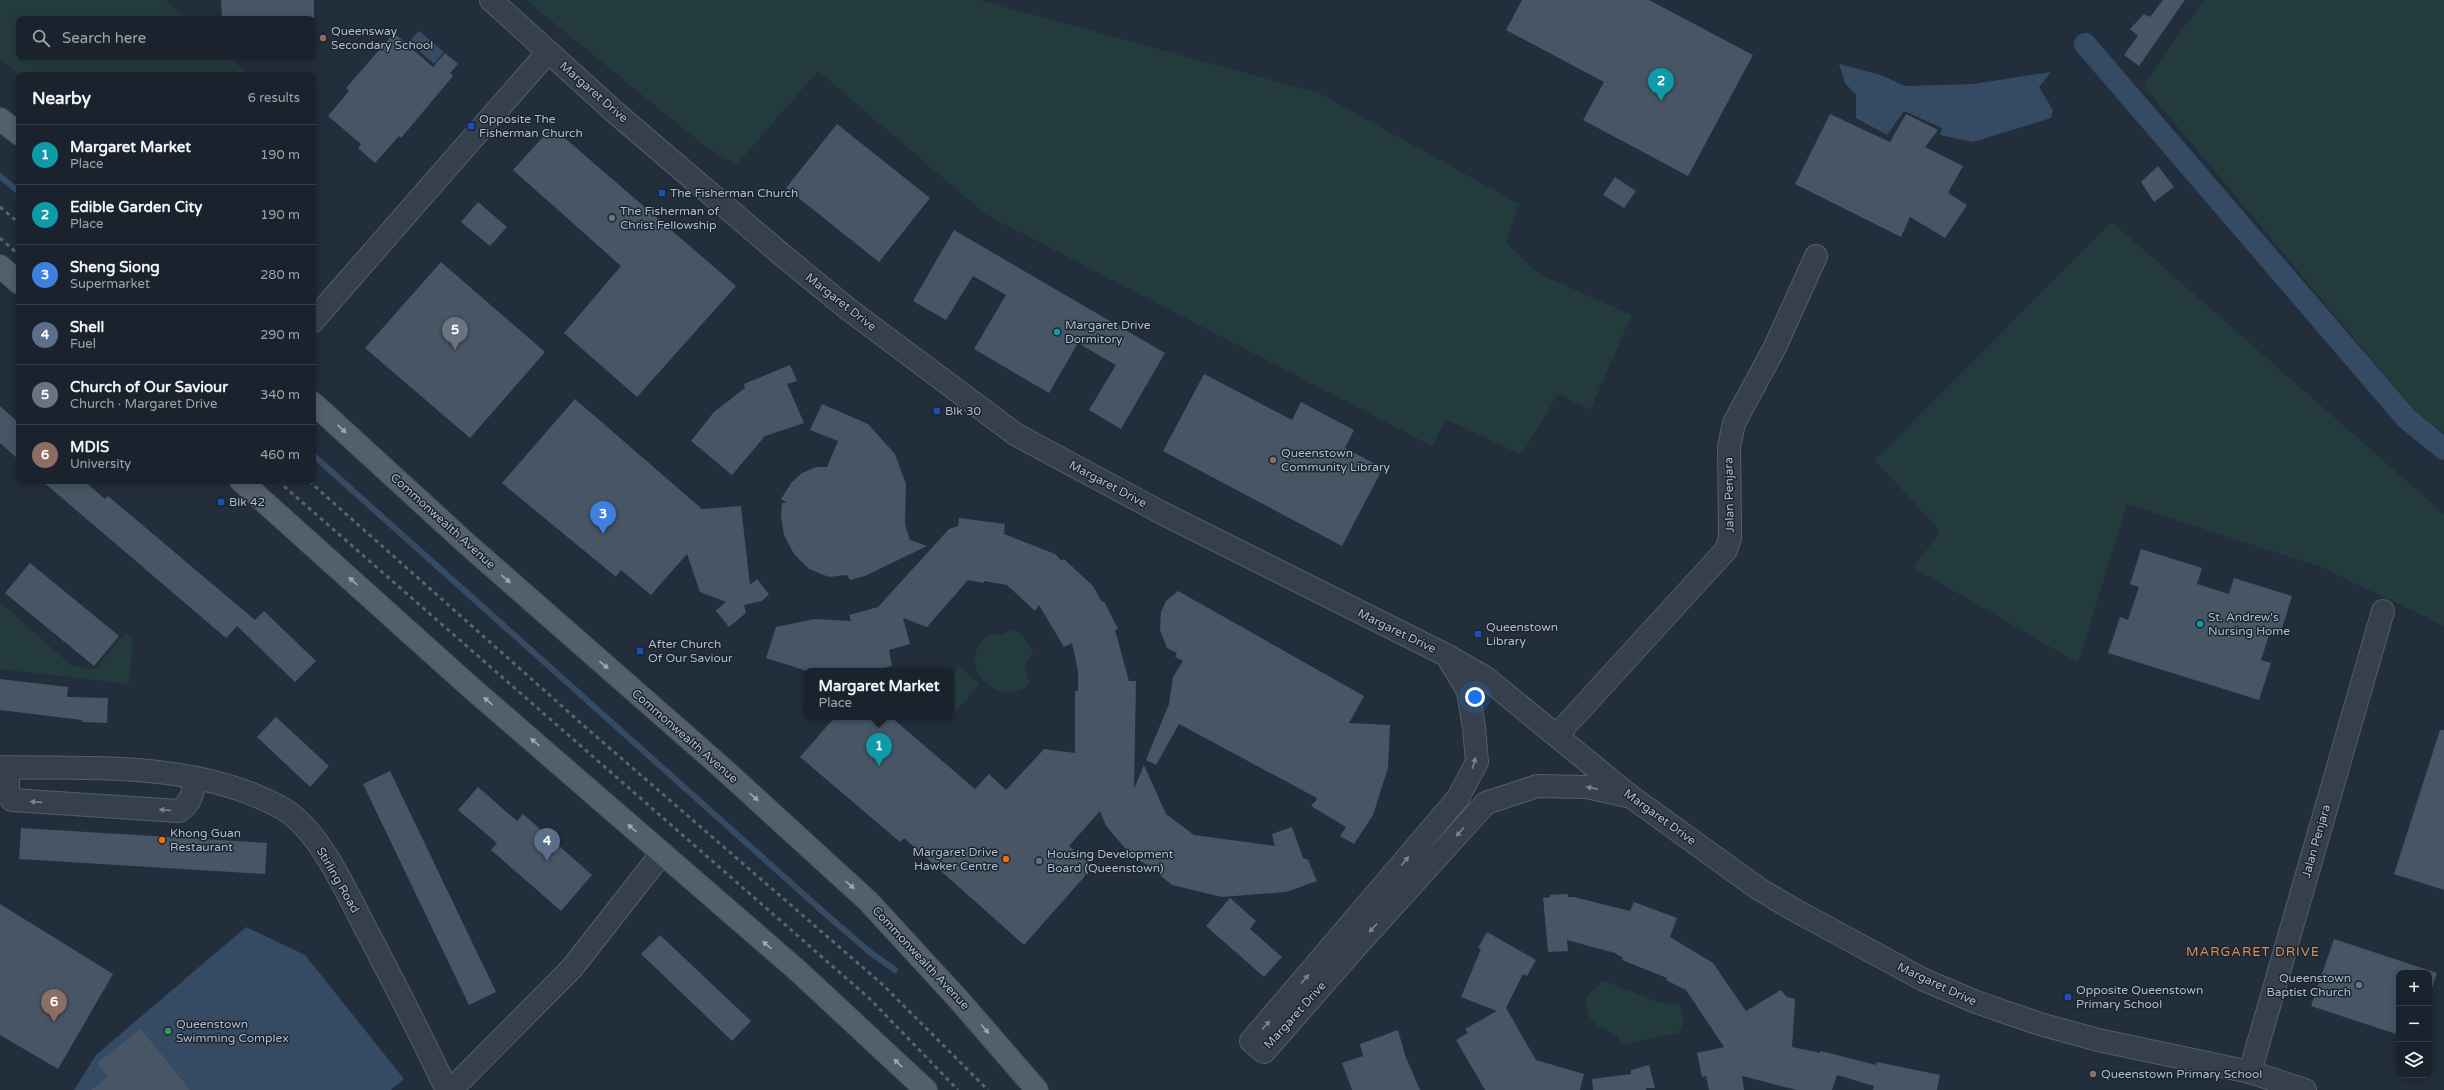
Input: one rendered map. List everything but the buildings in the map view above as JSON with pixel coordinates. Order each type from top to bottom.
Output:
[{"type":"main road","points":[[0,119],[16,132]]},
{"type":"main road","points":[[0,266],[16,280]]},
{"type":"main road","name":"Commonwealth Avenue","points":[[316,406],[467,544],[719,765],[868,901],[959,1000],[1037,1090]]},
{"type":"main road","points":[[244,484],[468,685],[820,992],[926,1090]]},
{"type":"street","name":"Margaret Drive","points":[[491,0],[548,52],[781,254],[848,309],[1015,434],[1162,513],[1446,655],[1486,678],[1630,796],[1759,889],[1922,979],[1976,1002],[2047,1026],[2098,1040],[2250,1072],[2305,1090]]},
{"type":"street","name":"Margaret Drive","points":[[316,318],[548,52]]},
{"type":"street","name":"Jalan Penjara","points":[[1557,735],[1726,550],[1730,538],[1729,447],[1734,423],[1775,347],[1816,256]]},
{"type":"street","name":"Jalan Penjara","points":[[2250,1072],[2383,611]]},
{"type":"street","name":"Margaret Drive","points":[[1446,655],[1468,691],[1474,728],[1476,762],[1458,798],[1251,1041],[1264,1052],[1354,949],[1486,803],[1537,786],[1587,787],[1630,796]]},
{"type":"street","points":[[4,767],[8,796],[12,800],[179,811],[187,806],[192,797],[195,778]]},
{"type":"street","name":"Stirling Road","points":[[4,767],[146,769],[215,781],[281,807],[304,827],[325,853],[413,1019],[447,1090]]},
{"type":"street","points":[[451,1090],[572,968],[662,853]]},
{"type":"green space","points":[[0,0],[166,0],[184,16],[16,16],[16,60],[232,60],[246,72],[16,72],[0,58]]},
{"type":"green space","points":[[526,0],[979,0],[1319,93],[1519,204],[1506,243],[1539,274],[1632,315],[1590,410],[1558,394],[1521,455],[1446,419],[1432,446],[985,214],[818,71],[736,165],[701,143]]},
{"type":"green space","points":[[2206,0],[2444,0],[2444,433],[2418,415],[2143,85],[2200,5]]},
{"type":"green space","points":[[2112,222],[2444,514],[2444,626],[2321,567],[2127,504],[2078,663],[1914,568],[1940,531],[1875,460]]},
{"type":"green space","points":[[0,602],[72,666],[95,669],[126,632],[133,639],[129,684],[0,669]]},
{"type":"green space","points":[[1011,628],[1020,633],[1034,654],[1030,657],[1025,667],[1026,674],[1030,682],[1021,691],[1009,693],[997,690],[986,683],[978,673],[975,661],[978,647],[989,634],[1004,635]]},
{"type":"green space","points":[[959,667],[980,684],[954,714],[954,673]]},
{"type":"green space","points":[[1602,980],[1661,1003],[1679,1005],[1682,1012],[1683,1023],[1678,1033],[1621,1045],[1618,1036],[1597,1025],[1589,1017],[1587,1012],[1586,1004],[1588,996]]},
{"type":"water","points":[[419,31],[444,52],[434,64],[409,42]]},
{"type":"water","points":[[1839,64],[1881,75],[1905,86],[1973,84],[2051,72],[2039,87],[2053,110],[2051,118],[1973,142],[1940,135],[1942,128],[1904,111],[1887,135],[1856,118],[1856,95],[1845,83]]},
{"type":"water","name":"Queenstown Swimming Complex","points":[[246,927],[305,955],[404,1079],[391,1090],[74,1090],[96,1055]]},
{"type":"waterway","points":[[2085,44],[2407,419],[2444,449]]},
{"type":"waterway","points":[[0,176],[16,189]]},
{"type":"waterway","points":[[316,458],[829,917],[871,953],[895,970]]},
{"type":"railway","points":[[0,207],[16,220]]},
{"type":"railway","points":[[0,238],[16,252]]},
{"type":"railway","points":[[281,484],[870,999],[958,1090]]},
{"type":"railway","points":[[312,484],[591,732],[882,984],[988,1090]]},
{"type":"place","name":"Queensway Secondary School","points":[[323,38]]},
{"type":"place","name":"Edible Garden City","points":[[1661,101]]},
{"type":"place","name":"Opposite The Fisherman Church","points":[[471,126]]},
{"type":"place","name":"The Fisherman Church","points":[[662,193]]},
{"type":"place","name":"The Fisherman of Christ Fellowship","points":[[612,218]]},
{"type":"place","name":"Margaret Drive Dormitory","points":[[1057,332]]},
{"type":"place","name":"Church of Our Saviour","points":[[455,350]]},
{"type":"place","name":"Blk 30","points":[[937,411]]},
{"type":"place","name":"Queenstown Community Library","points":[[1273,460]]},
{"type":"place","name":"Blk 42","points":[[221,502]]},
{"type":"place","name":"Sheng Siong","points":[[603,534]]},
{"type":"place","name":"St. Andrew's Nursing Home","points":[[2200,624]]},
{"type":"place","name":"Queenstown Library","points":[[1478,634]]},
{"type":"place","name":"After Church Of Our Saviour","points":[[640,651]]},
{"type":"place","name":"Margaret Market","points":[[879,766]]},
{"type":"place","name":"Khong Guan Restaurant","points":[[162,840]]},
{"type":"place","name":"Margaret Drive Hawker Centre","points":[[1006,859]]},
{"type":"place","name":"Shell","points":[[547,861]]},
{"type":"place","name":"Housing Development Board (Queenstown)","points":[[1039,861]]},
{"type":"place","name":"Queenstown Baptist Church","points":[[2359,985]]},
{"type":"place","name":"Opposite Queenstown Primary School","points":[[2068,997]]},
{"type":"place","name":"MDIS","points":[[54,1022]]},
{"type":"place","name":"Queenstown Swimming Complex","points":[[168,1031]]},
{"type":"place","name":"Queenstown Primary School","points":[[2093,1074]]},
{"type":"district","name":"MARGARET DRIVE","points":[[2253,952]]}]
